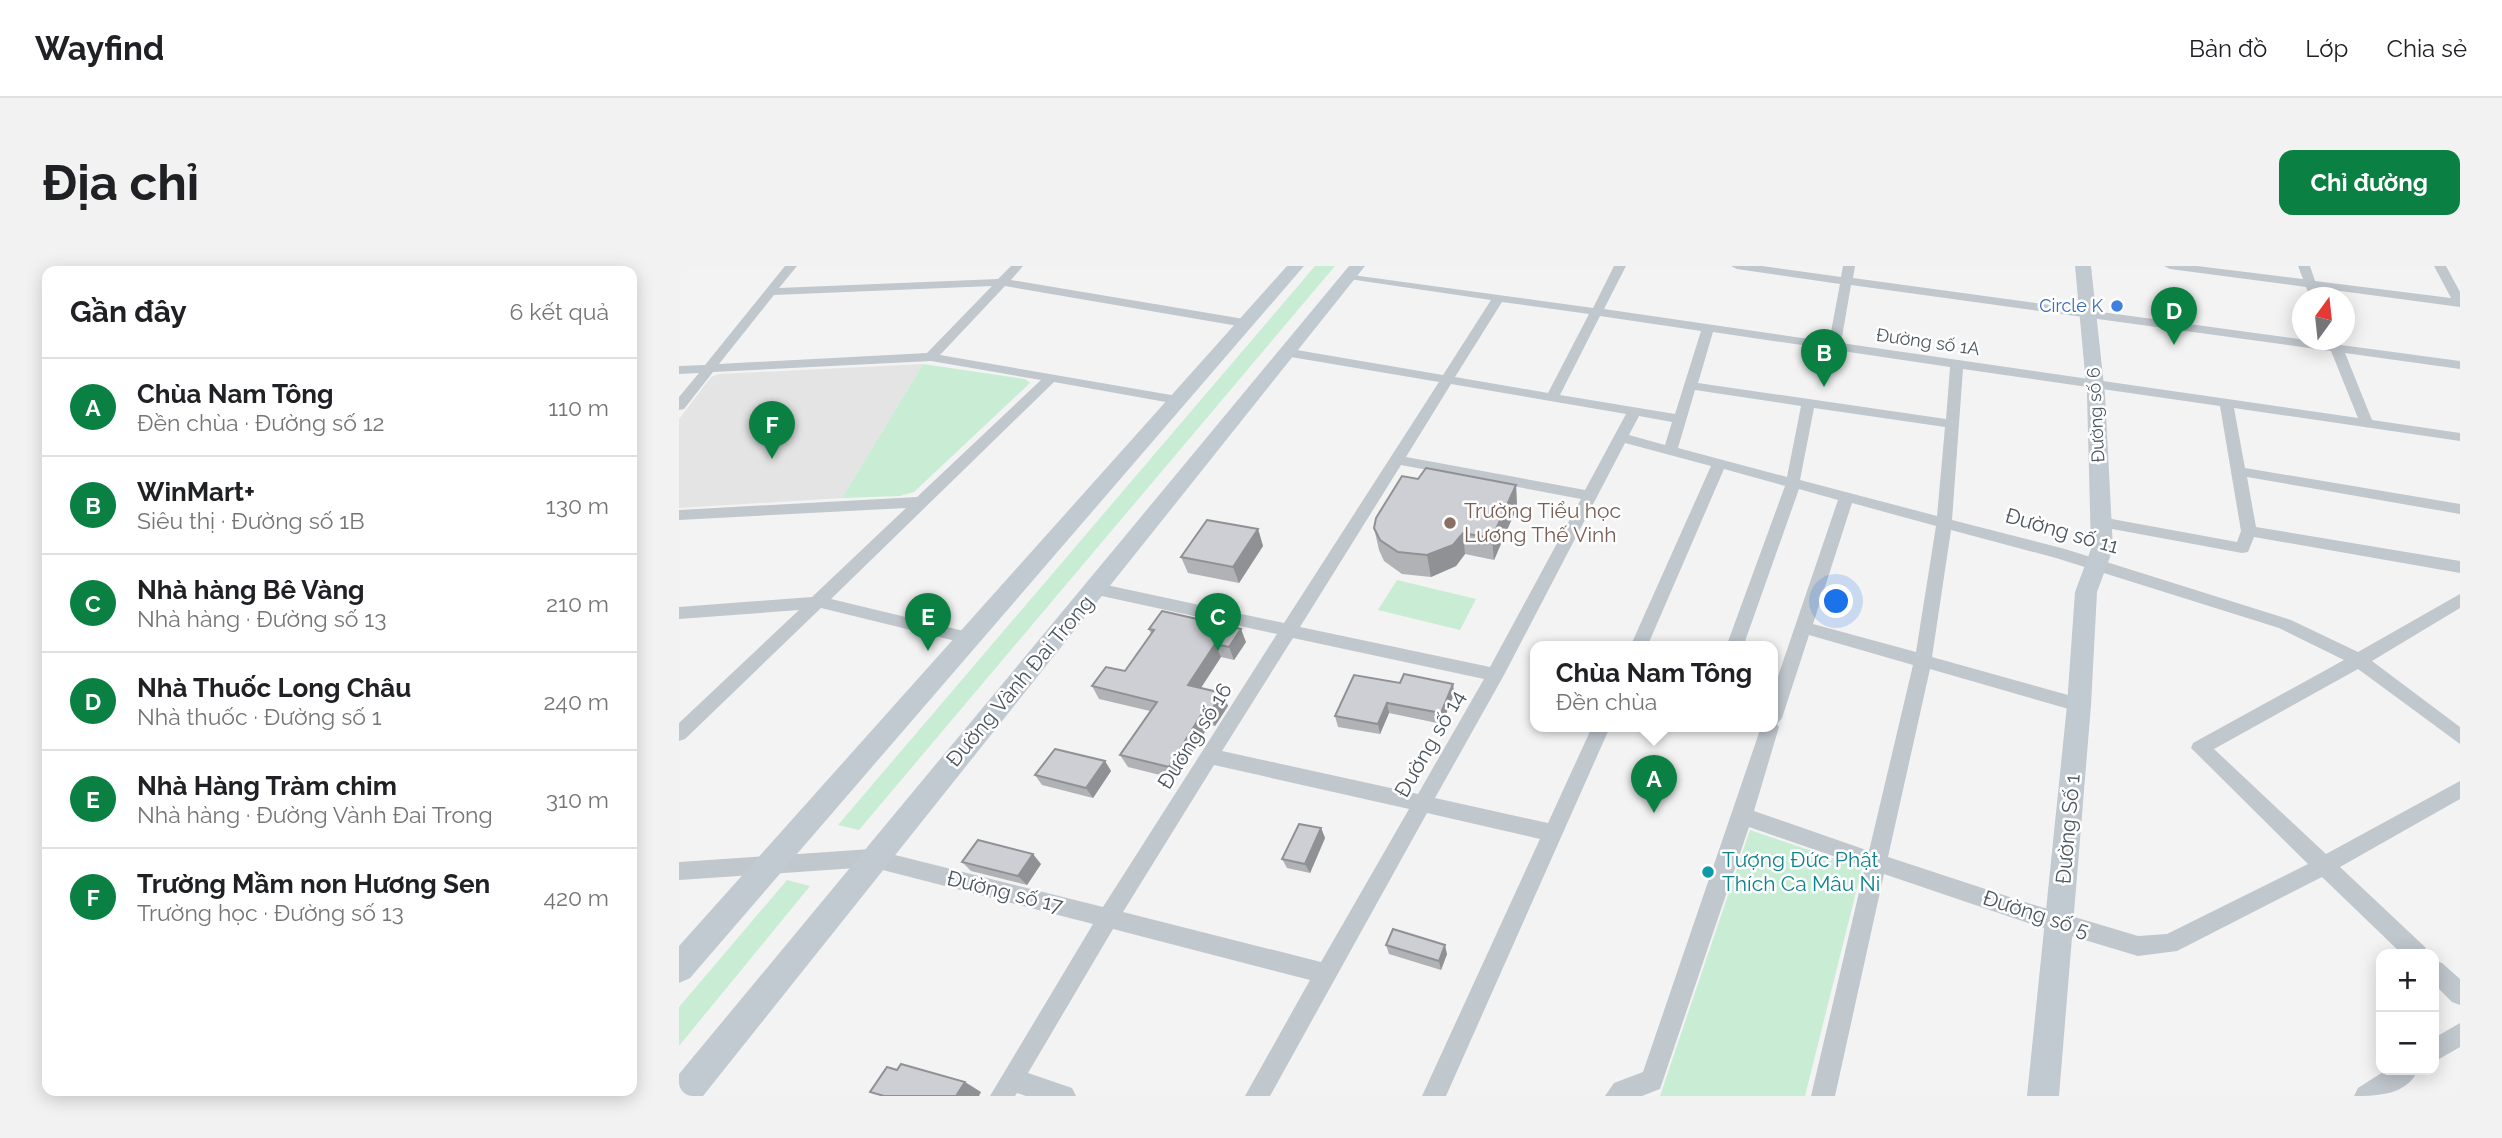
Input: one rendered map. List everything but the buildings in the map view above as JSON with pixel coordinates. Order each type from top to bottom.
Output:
[{"type":"street","points":[[679,406],[791,266]]},
{"type":"street","points":[[931,357],[1017,266]]},
{"type":"street","points":[[679,968],[1296,266]]},
{"type":"street","points":[[1552,398],[1620,266]]},
{"type":"street","points":[[1737,266],[2292,339]]},
{"type":"street","points":[[1833,346],[1849,266]]},
{"type":"street","name":"Đường số 6","points":[[2083,266],[2095,384],[2102,549],[2098,565]]},
{"type":"street","points":[[2169,266],[2207,268],[2460,303]]},
{"type":"street","points":[[2304,266],[2312,287]]},
{"type":"street","points":[[2440,266],[2460,303]]},
{"type":"street","name":"Đường số 1A","points":[[1353,271],[1499,297],[2460,437]]},
{"type":"street","name":"Đường Vành Đai Trong","points":[[682,1096],[871,858],[1097,589],[1285,352],[1353,271]]},
{"type":"street","points":[[771,292],[1004,282],[1244,323]]},
{"type":"street","name":"Đường số 16","points":[[1007,1088],[1108,919],[1287,631],[1499,297]]},
{"type":"street","points":[[1671,449],[1708,327]]},
{"type":"street","points":[[2355,347],[2460,365]]},
{"type":"street","points":[[2337,350],[2367,424]]},
{"type":"street","points":[[1285,352],[1678,419]]},
{"type":"street","points":[[679,370],[931,357],[1177,400]]},
{"type":"street","points":[[1823,1096],[1923,661],[1944,522],[1957,364]]},
{"type":"street","points":[[681,730],[820,602],[1051,378]]},
{"type":"street","points":[[1692,386],[1953,424]]},
{"type":"street","points":[[2101,522],[2242,548],[2249,531],[2226,403]]},
{"type":"street","points":[[1736,641],[1794,481],[1808,404]]},
{"type":"street","name":"Đường số 14","points":[[1257,1096],[1495,675],[1635,411]]},
{"type":"street","name":"Đường số 11","points":[[1622,438],[1847,495],[2098,565],[2285,624],[2359,660],[2460,737]]},
{"type":"street","points":[[1395,459],[1589,496]]},
{"type":"street","points":[[1641,641],[1720,462]]},
{"type":"street","points":[[2238,471],[2460,509]]},
{"type":"street","points":[[1778,703],[1847,495]]},
{"type":"street","points":[[679,515],[923,502]]},
{"type":"street","points":[[2249,531],[2460,567]]},
{"type":"street","name":"Đường Số 1","points":[[2043,1096],[2079,705],[2086,592],[2098,565]]},
{"type":"street","points":[[1097,589],[1495,675]]},
{"type":"street","points":[[679,613],[820,602],[968,638]]},
{"type":"street","points":[[2412,949],[2200,748],[2359,660],[2452,603]]},
{"type":"street","points":[[1803,627],[2079,705]]},
{"type":"street","points":[[1433,1096],[1599,732]]},
{"type":"street","points":[[1617,1096],[1622,1091],[1652,1081],[1744,812],[1768,732]]},
{"type":"street","points":[[1210,755],[1553,833]]},
{"type":"street","name":"Đường số 5","points":[[1744,812],[1749,819],[2059,923],[2138,946],[2169,944],[2323,867],[2460,789]]},
{"type":"street","name":"Đường số 17","points":[[679,871],[871,858],[1326,974]]},
{"type":"street","points":[[2439,975],[2460,994]]},
{"type":"street","points":[[2439,1048],[2460,1034]]},
{"type":"street","points":[[2366,1096],[2398,1075]]},
{"type":"street","points":[[1007,1088],[1064,1096]]},
{"type":"shaded area","points":[[923,364],[842,498],[679,508],[679,419],[711,377],[719,374]]},
{"type":"green space","points":[[1315,266],[1335,266],[859,830],[838,825]]},
{"type":"green space","points":[[923,364],[1025,379],[1030,383],[914,492],[900,496],[842,498]]},
{"type":"green space","points":[[1397,580],[1476,599],[1460,630],[1378,610]]},
{"type":"green space","points":[[1750,830],[1862,868],[1805,1096],[1660,1096]]},
{"type":"green space","points":[[787,880],[810,886],[679,1046],[679,1007]]},
{"type":"place","name":"Circle K","points":[[2117,306]]},
{"type":"place","name":"Nhà Thuốc Long Châu","points":[[2174,345]]},
{"type":"place","name":"WinMart+","points":[[1824,387]]},
{"type":"place","name":"Trường Mầm non Hương Sen","points":[[772,459]]},
{"type":"place","name":"Trường Tiểu học Lương Thế Vinh","points":[[1450,523]]},
{"type":"place","name":"Nhà Hàng Tràm chim","points":[[928,651]]},
{"type":"place","name":"Nhà hàng Bê Vàng","points":[[1218,651]]},
{"type":"place","name":"Chùa Nam Tông","points":[[1654,813]]},
{"type":"place","name":"Tượng Đức Phật Thích Ca Mâu Ni","points":[[1708,872]]}]
